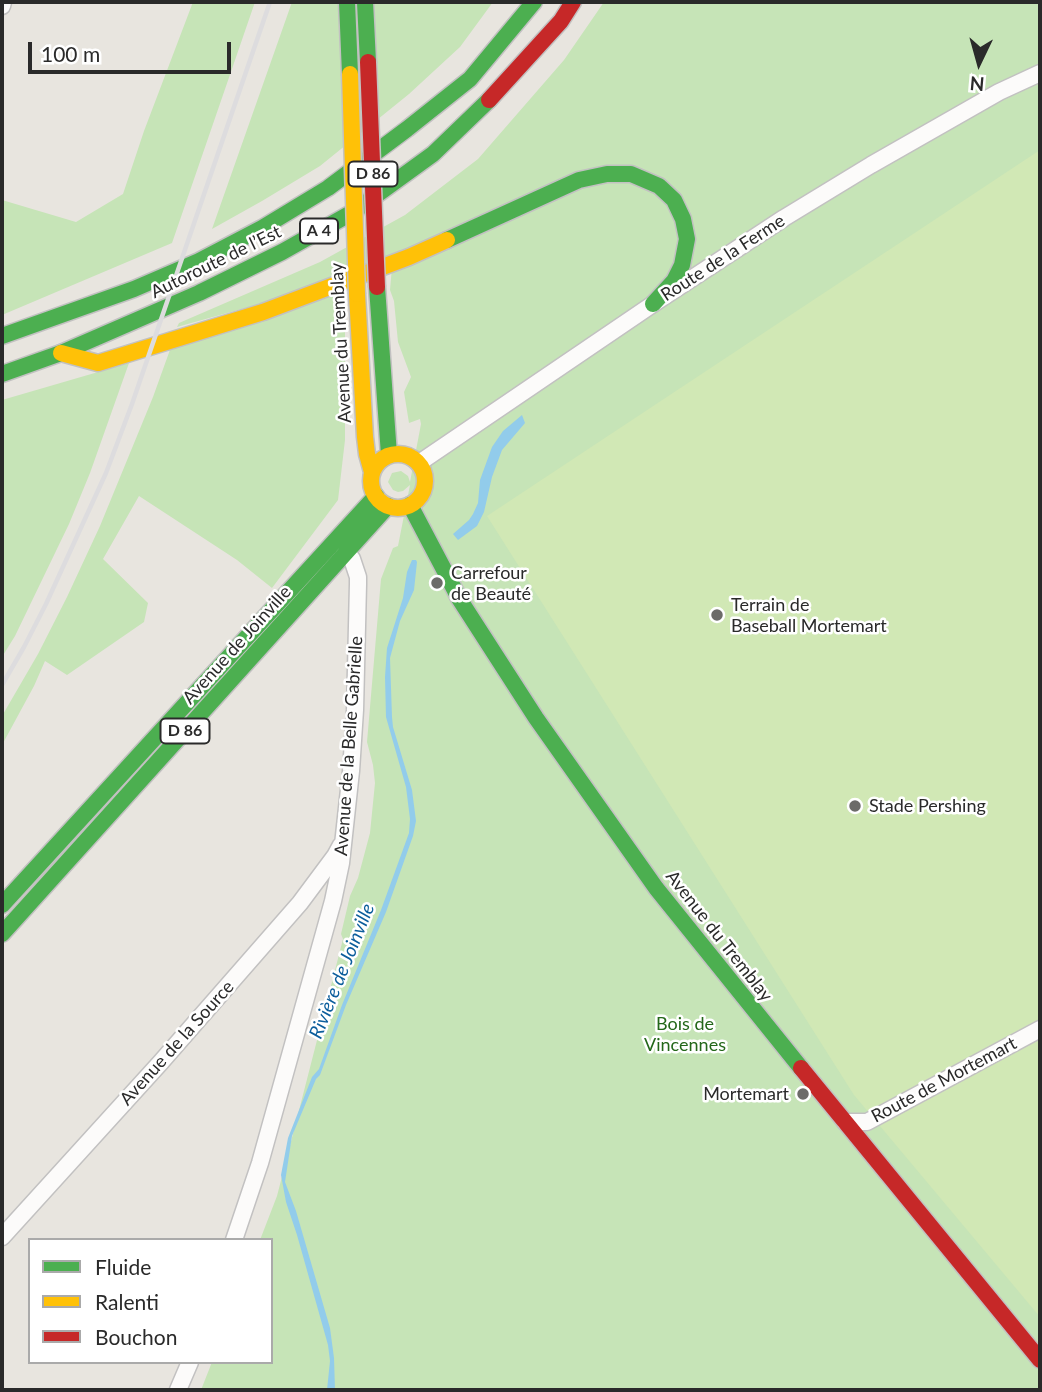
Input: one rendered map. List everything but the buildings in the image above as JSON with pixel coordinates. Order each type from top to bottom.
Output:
[{"type":"main road","name":"Avenue du Tremblay","points":[[347,2],[357,294],[365,437],[372,472]]},
{"type":"main road","name":"D 86","points":[[365,2],[377,287],[389,455]]},
{"type":"main road","name":"Autoroute de l’Est","points":[[2,336],[134,289],[199,261],[328,188],[470,79],[534,2]]},
{"type":"main road","name":"Autoroute de l’Est","points":[[2,374],[61,353],[199,293],[282,253],[353,212],[433,154],[492,98],[561,20],[573,2]]},
{"type":"main road","points":[[61,353],[98,363],[263,312],[410,257],[579,180],[607,174],[631,174],[659,186],[674,200],[683,219],[687,239],[682,265],[674,281],[653,304]]},
{"type":"main road","points":[[389,455],[409,455],[419,463],[426,478],[425,486],[422,494],[410,505],[403,508],[382,501],[372,488],[372,472],[376,465],[389,455]]},
{"type":"main road","name":"Avenue de Joinville","points":[[2,905],[335,539],[382,501]]},
{"type":"main road","name":"Avenue de Joinville","points":[[2,933],[347,552],[382,501]]},
{"type":"main road","name":"Avenue du Tremblay","points":[[410,505],[460,600],[536,718],[656,888],[1040,1360]]},
{"type":"street","name":"Route de la Ferme","points":[[419,463],[784,218],[999,92],[1040,73]]},
{"type":"street","name":"Avenue de la Belle Gabrielle","points":[[235,1238],[260,1163],[333,901],[341,863],[355,710],[358,577],[352,559],[335,539]]},
{"type":"street","name":"Avenue de la Source","points":[[2,1237],[161,1062],[300,903],[335,856],[342,842]]},
{"type":"street","points":[[300,903],[312,894],[324,896],[326,922]]},
{"type":"street","name":"Route de Mortemart","points":[[845,1122],[867,1122],[1040,1029]]},
{"type":"street","points":[[178,1390],[189,1364]]},
{"type":"green space","points":[[193,2],[255,2],[172,243],[2,315],[2,200],[76,222],[123,194]]},
{"type":"green space","points":[[292,2],[493,2],[460,47],[409,94],[320,166],[212,229]]},
{"type":"green space","name":"Bois de Vincennes","points":[[604,2],[1040,2],[1040,1390],[201,1390],[211,1364],[273,1364],[273,1238],[261,1238],[277,1196],[343,939],[341,934],[350,896],[358,878],[370,833],[375,783],[367,742],[381,579],[393,548],[398,546],[410,485],[398,492],[393,490],[388,482],[392,473],[401,471],[408,476],[410,482],[421,424],[420,419],[409,423],[404,392],[411,377],[398,342],[394,301],[390,290],[392,267],[177,327],[179,323],[320,262],[405,215],[478,159],[564,60]]},
{"type":"green space","name":"Stade Pershing","points":[[1040,150],[1040,1317],[854,1095],[487,516]]},
{"type":"green space","points":[[342,293],[345,299],[345,440],[338,500],[272,588],[237,560],[139,496],[103,559],[148,603],[144,622],[67,675],[45,661],[2,745],[2,716],[38,654],[100,526],[171,347]]},
{"type":"green space","points":[[129,363],[69,524],[15,636],[2,657],[2,400]]},
{"type":"water","points":[[522,415],[525,423],[502,450],[484,512],[477,526],[458,540],[453,534],[469,520],[478,503],[480,480],[492,447],[503,431]]},
{"type":"water","points":[[412,560],[417,562],[414,590],[400,621],[390,658],[393,727],[412,790],[416,821],[413,836],[386,912],[346,1005],[320,1075],[292,1136],[285,1182],[330,1328],[335,1390],[327,1390],[330,1361],[328,1345],[286,1202],[281,1175],[288,1138],[312,1077],[319,1069],[409,833],[406,787],[386,717],[385,677],[387,648]]},
{"type":"railway","points":[[2,685],[46,604],[106,473],[270,2]]},
{"type":"traffic: fast","points":[[347,2],[350,74]]},
{"type":"traffic: fast","points":[[365,2],[368,62]]},
{"type":"traffic: fast","points":[[2,336],[134,289],[199,261],[262,228],[328,188],[470,79],[534,2]]},
{"type":"traffic: fast","points":[[2,374],[61,353],[199,293],[282,252],[353,212],[433,154],[489,100]]},
{"type":"traffic: fast","points":[[447,240],[579,180],[607,174],[631,174],[659,186],[674,200],[683,219],[687,239],[682,265],[674,281],[653,304]]},
{"type":"traffic: fast","points":[[377,287],[389,455]]},
{"type":"traffic: fast","points":[[2,905],[376,496]]},
{"type":"traffic: fast","points":[[410,505],[460,600],[536,718],[656,888],[801,1068]]},
{"type":"traffic: fast","points":[[2,934],[388,506]]},
{"type":"traffic: slow","points":[[350,74],[357,294]]},
{"type":"traffic: slow","points":[[61,353],[98,363],[263,312],[447,240]]},
{"type":"traffic: slow","points":[[357,294],[365,437],[372,472]]},
{"type":"traffic: slow","points":[[398,454],[417,462],[425,481],[417,500],[398,508],[379,500],[371,481],[379,462],[398,454]]},
{"type":"traffic: jam","points":[[489,100],[561,21],[573,2]]},
{"type":"traffic: jam","points":[[368,62],[377,287]]},
{"type":"traffic: jam","points":[[801,1068],[1040,1360]]},
{"type":"place","name":"Carrefour de Beauté","points":[[437,583]]},
{"type":"place","name":"Terrain de Baseball Mortemart","points":[[717,615]]},
{"type":"place","name":"Stade Pershing","points":[[855,806]]},
{"type":"place","name":"Mortemart","points":[[803,1094]]},
{"type":"water label","name":"Rivière de Joinville","points":[[342,971]]}]
